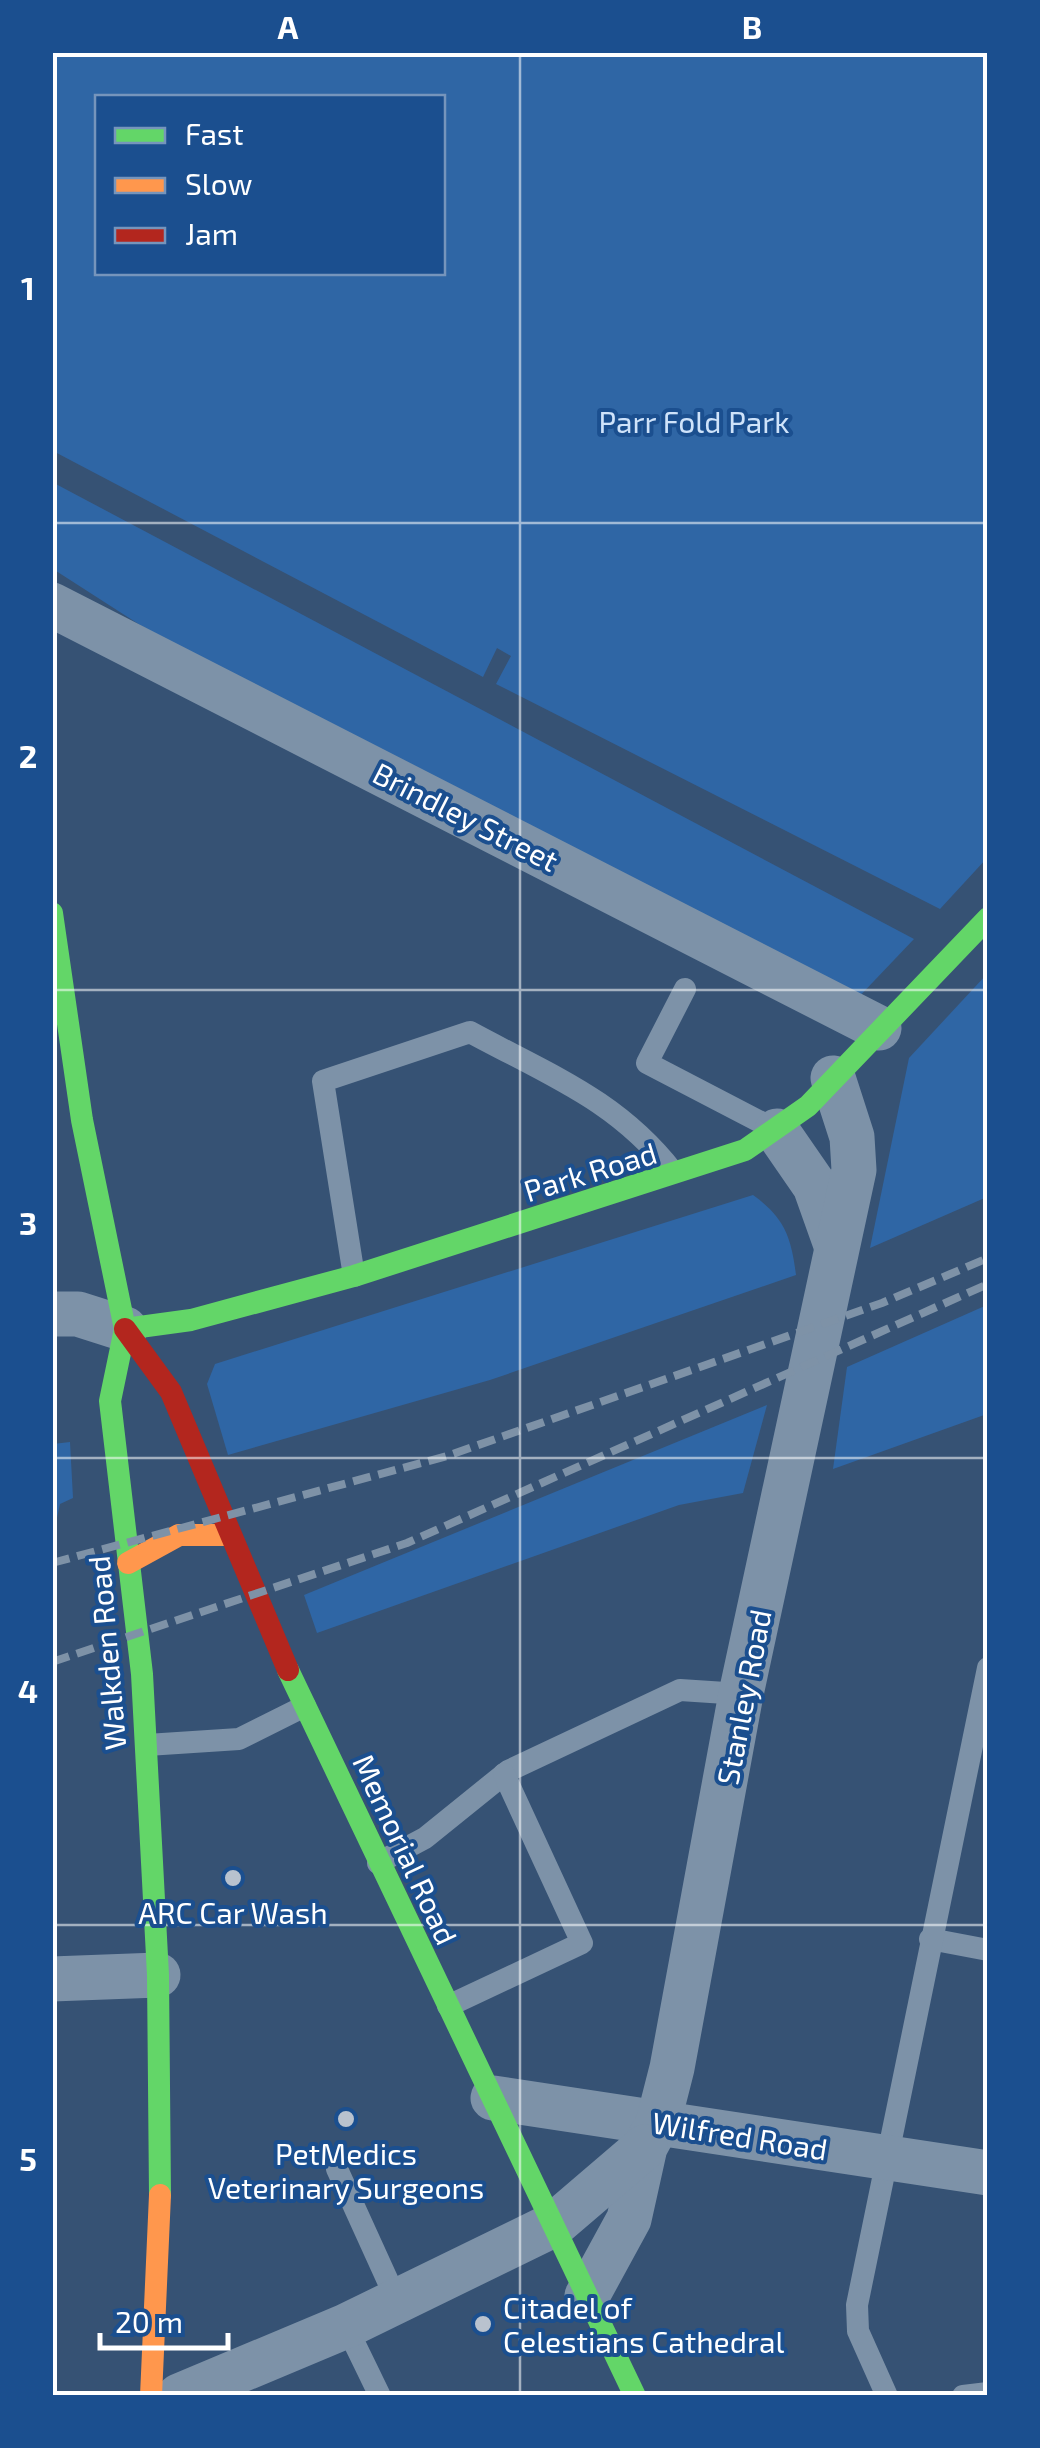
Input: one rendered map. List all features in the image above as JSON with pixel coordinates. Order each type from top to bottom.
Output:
[{"type":"main road","name":"Walkden Road","points":[[52,913],[58,985],[106,1257],[125,1329],[110,1401],[146,1746],[158,1975],[161,2156],[157,2338],[151,2396]]},
{"type":"main road","name":"Park Road","points":[[125,1329],[192,1320],[354,1276],[744,1150],[777,1130],[834,1078],[988,918]]},
{"type":"main road","name":"Memorial Road","points":[[125,1329],[171,1392],[305,1706],[635,2396]]},
{"type":"main road","points":[[128,1563],[179,1535],[229,1535]]},
{"type":"street","name":"Brindley Street","points":[[52,605],[879,1028]]},
{"type":"street","name":"Stanley Road","points":[[587,2296],[629,2219],[652,2135],[854,1170],[852,1138],[834,1078]]},
{"type":"street","points":[[777,1130],[815,1186],[836,1245]]},
{"type":"street","points":[[52,1314],[78,1314],[125,1329]]},
{"type":"street","points":[[52,1979],[158,1975]]},
{"type":"street","name":"Wilfred Road","points":[[493,2098],[652,2135],[887,2158],[988,2173]]},
{"type":"street","points":[[179,2396],[346,2326],[555,2224],[652,2135]]},
{"type":"lane","points":[[685,989],[648,1064],[777,1130]]},
{"type":"lane","points":[[354,1276],[323,1081],[470,1032],[614,1110],[644,1134],[676,1175]]},
{"type":"lane","points":[[887,2396],[856,2318],[988,1668]]},
{"type":"lane","points":[[378,1863],[425,1838],[504,1774],[680,1690],[742,1694]]},
{"type":"lane","points":[[146,1746],[239,1739],[305,1706]]},
{"type":"lane","points":[[448,2006],[582,1943],[504,1774]]},
{"type":"lane","points":[[930,1940],[988,1950]]},
{"type":"lane","points":[[337,2169],[398,2301]]},
{"type":"lane","points":[[346,2326],[380,2396]]},
{"type":"lane","points":[[963,2396],[988,2393]]},
{"type":"green space","name":"Parr Fold Park","points":[[52,53],[987,53],[987,858],[940,909],[496,684],[511,656],[497,648],[483,677],[53,451]]},
{"type":"green space","points":[[52,482],[914,939],[854,1002],[151,632],[53,569]]},
{"type":"green space","points":[[987,974],[987,1197],[870,1248],[909,1058]]},
{"type":"green space","points":[[753,1195],[785,1229],[796,1275],[490,1380],[228,1455],[207,1384],[215,1364]]},
{"type":"green space","points":[[987,1305],[987,1414],[833,1469],[847,1367]]},
{"type":"green space","points":[[767,1405],[743,1493],[679,1505],[317,1633],[304,1595]]},
{"type":"green space","points":[[70,1442],[73,1498],[60,1504],[53,1536],[53,1444]]},
{"type":"railway","points":[[52,1563],[447,1456],[882,1303],[988,1258]]},
{"type":"railway","points":[[52,1662],[407,1543],[988,1284]]},
{"type":"traffic: fast","points":[[52,913],[82,1120],[125,1329],[110,1401],[142,1674],[158,1975],[160,2195]]},
{"type":"traffic: fast","points":[[125,1329],[191,1320],[354,1276],[745,1150],[808,1106],[988,918]]},
{"type":"traffic: fast","points":[[288,1670],[635,2396]]},
{"type":"traffic: slow","points":[[128,1563],[179,1535],[229,1535]]},
{"type":"traffic: slow","points":[[151,2396],[160,2195]]},
{"type":"traffic: jam","points":[[125,1329],[171,1392],[288,1670]]},
{"type":"place","name":"ARC Car Wash","points":[[233,1878]]},
{"type":"place","name":"PetMedics Veterinary Surgeons","points":[[346,2119]]},
{"type":"place","name":"Citadel of Celestians Cathedral","points":[[483,2324]]}]
